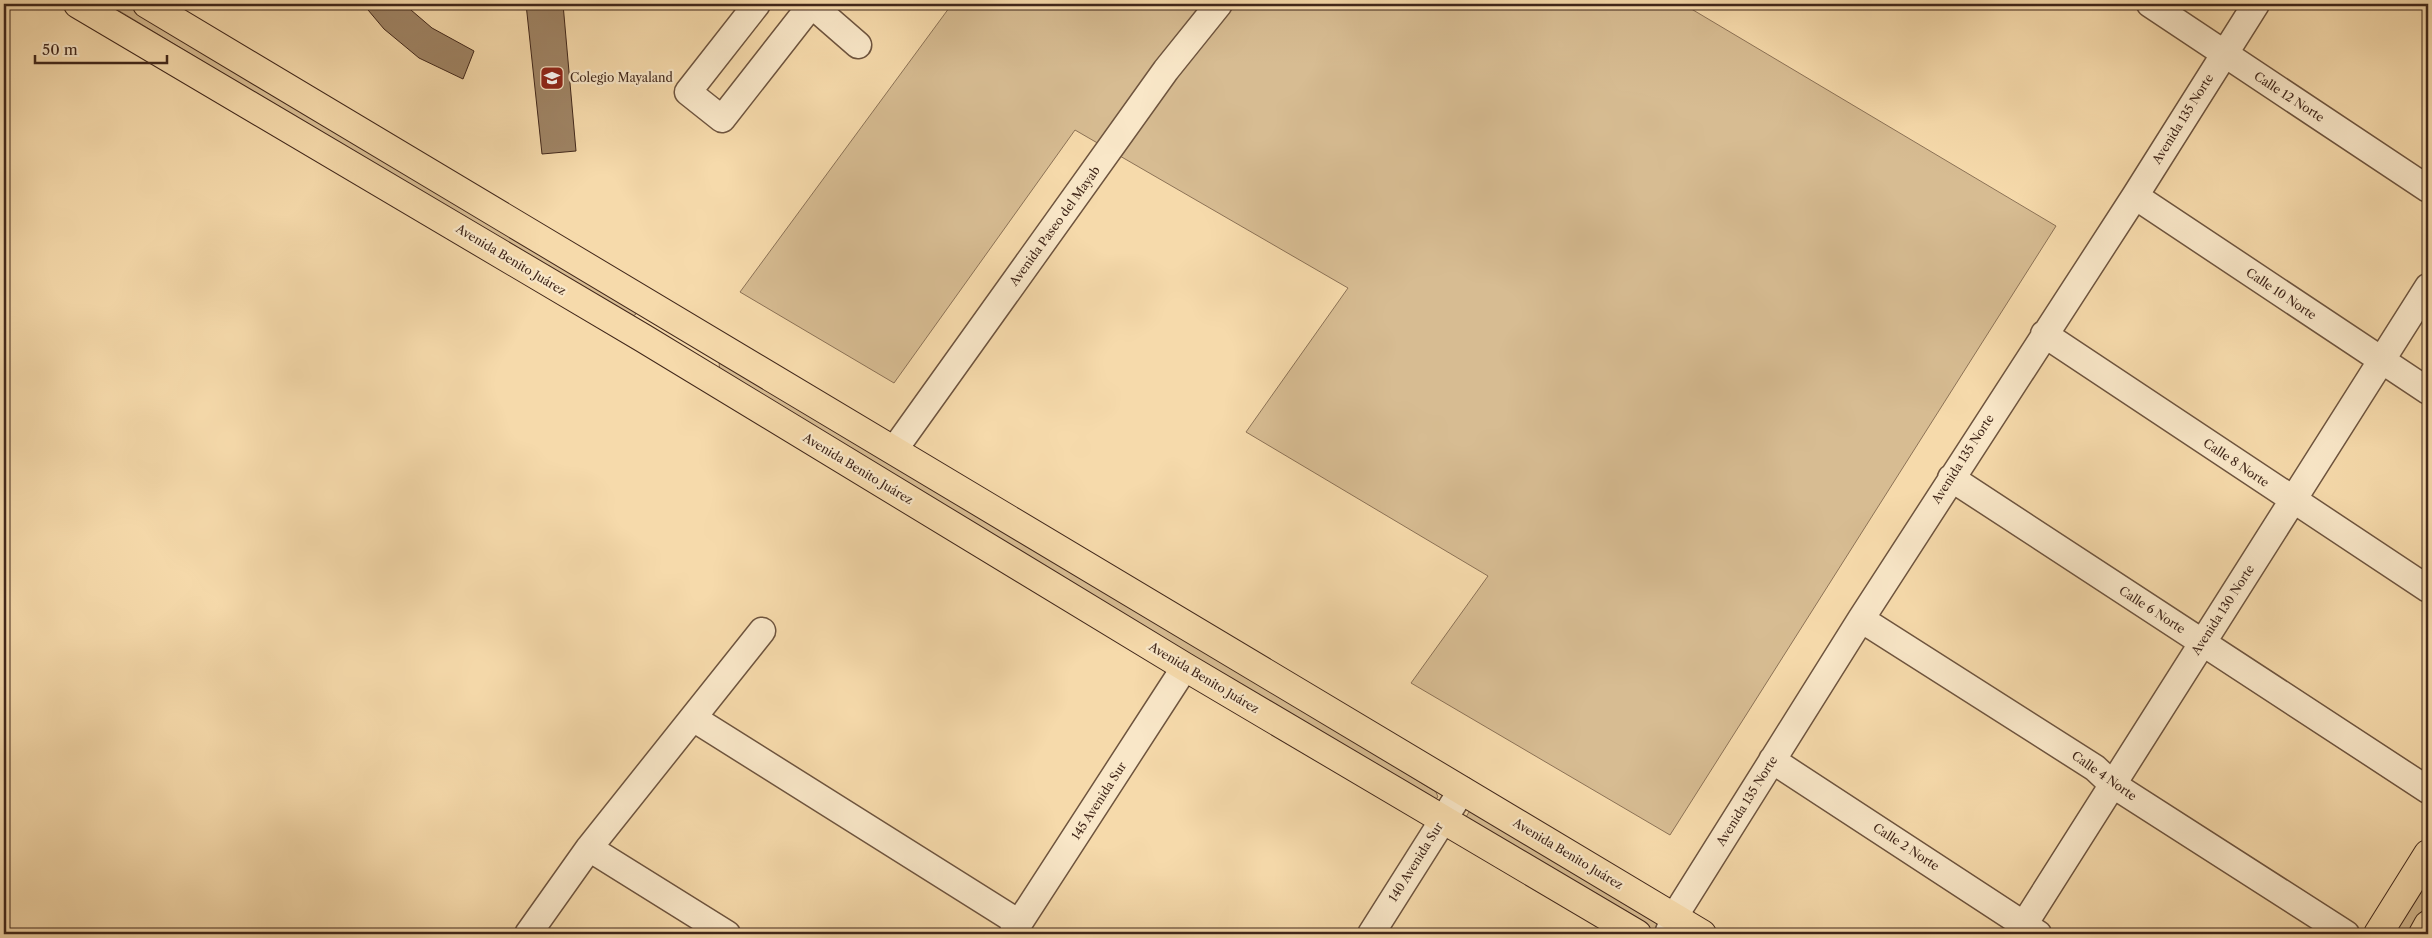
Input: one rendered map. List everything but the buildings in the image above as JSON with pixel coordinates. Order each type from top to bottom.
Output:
[{"type":"main road","name":"Avenida Benito Juárez","points":[[78,4],[634,333],[1185,667],[1444,818],[1637,934]]},
{"type":"main road","name":"Avenida Benito Juárez","points":[[147,4],[1462,790],[1671,926],[1702,934]]},
{"type":"main road","points":[[2378,934],[2428,854]]},
{"type":"main road","points":[[2423,934],[2428,925]]},
{"type":"street","points":[[757,4],[688,92],[722,119],[819,4],[862,39]]},
{"type":"street","name":"Avenida Paseo del Mayab","points":[[894,450],[1160,78],[1219,4]]},
{"type":"street","name":"Calle 12 Norte","points":[[2150,4],[2428,189]]},
{"type":"street","name":"Avenida 135 Norte","points":[[1671,926],[1861,619],[2135,196],[2256,4]]},
{"type":"street","name":"Calle 10 Norte","points":[[2135,196],[2428,391]]},
{"type":"street","name":"Avenida 130 Norte","points":[[2027,931],[2112,784],[2294,502],[2428,287]]},
{"type":"street","name":"Calle 8 Norte","points":[[2044,334],[2294,502],[2428,589]]},
{"type":"street","name":"Calle 6 Norte","points":[[1951,478],[2428,790]]},
{"type":"street","name":"Calle 4 Norte","points":[[1861,619],[2095,768],[2112,784],[2346,934]]},
{"type":"street","points":[[528,934],[589,848],[762,631]]},
{"type":"street","name":"145 Avenida Sur","points":[[1015,929],[1185,667]]},
{"type":"street","points":[[693,718],[1015,929]]},
{"type":"street","name":"Calle 2 Norte","points":[[1772,760],[2027,931]]},
{"type":"street","name":"140 Avenida Sur","points":[[1371,934],[1462,790]]},
{"type":"street","points":[[589,848],[727,934]]},
{"type":"shaded area","points":[[108,4],[129,4],[635,309],[636,314],[629,319]]},
{"type":"shaded area","points":[[952,4],[1683,4],[2056,226],[1670,835],[1411,683],[1488,576],[1246,432],[1348,288],[1075,130],[894,383],[740,292]]},
{"type":"shaded area","points":[[719,362],[727,363],[1086,577],[1436,792],[1438,797],[1434,800],[720,373]]},
{"type":"shaded area","points":[[1475,809],[1658,923],[1654,931],[1639,928],[1466,817],[1469,812]]},
{"type":"shaded area","points":[[2428,878],[2428,902],[2407,934],[2392,934]]},
{"type":"place","name":"Colegio Mayaland","points":[[552,78]]}]
